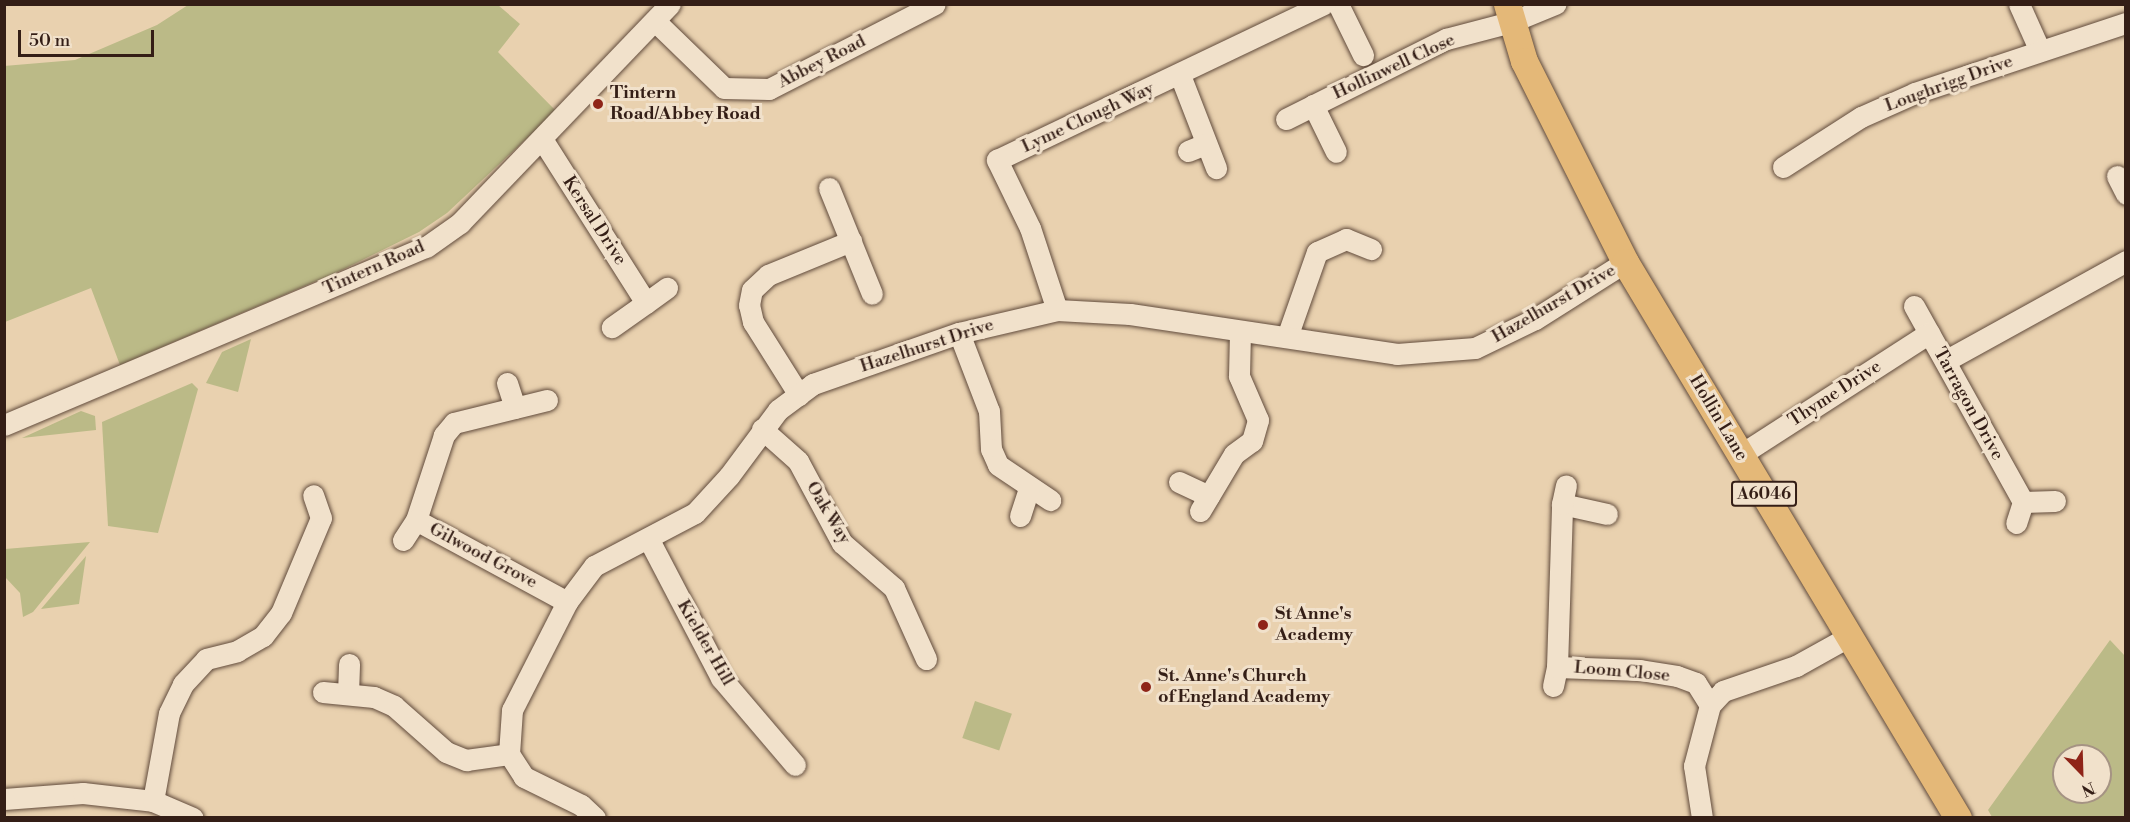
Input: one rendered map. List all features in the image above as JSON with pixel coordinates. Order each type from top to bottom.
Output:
[{"type":"main road","name":"Hollin Lane","points":[[1509,13],[1524,61],[1624,262],[1958,818]]},
{"type":"street","name":"Tintern Road","points":[[4,425],[426,247],[460,223],[656,22],[670,4]]},
{"type":"street","name":"Abbey Road","points":[[656,22],[724,88],[769,89],[935,4]]},
{"type":"street","name":"Lyme Clough Way","points":[[1057,309],[1030,228],[997,160],[1180,75],[1324,4]]},
{"type":"street","points":[[1338,4],[1363,55]]},
{"type":"street","name":"Hollinwell Close","points":[[1286,119],[1446,39],[1509,13],[1555,4]]},
{"type":"street","points":[[2019,4],[2040,51]]},
{"type":"street","name":"Loughrigg Drive","points":[[1783,167],[1861,117],[1915,93],[2126,23]]},
{"type":"street","points":[[1180,75],[1197,147],[1216,168]]},
{"type":"street","name":"Hollinwell Close","points":[[1313,105],[1336,152]]},
{"type":"street","name":"Kersal Drive","points":[[542,139],[646,303]]},
{"type":"street","points":[[830,188],[872,294]]},
{"type":"street","points":[[1287,337],[1317,252],[1346,239],[1371,249]]},
{"type":"street","points":[[799,395],[753,322],[749,305],[752,290],[768,275],[851,242]]},
{"type":"street","points":[[1945,361],[2126,261]]},
{"type":"street","name":"Hazelhurst Drive","points":[[509,754],[512,710],[567,602],[594,566],[649,540],[695,513],[729,476],[762,429],[813,384],[959,333],[1057,309],[1130,314],[1240,332],[1287,337],[1345,349],[1397,354],[1475,348],[1535,319],[1624,262]]},
{"type":"street","points":[[612,327],[667,288]]},
{"type":"street","name":"Tarragon Drive","points":[[1914,306],[2023,502]]},
{"type":"street","points":[[1179,482],[1204,503],[1234,454],[1252,441],[1258,420],[1239,376],[1240,332]]},
{"type":"street","points":[[959,333],[989,411],[991,449],[998,465],[1029,489],[1050,500]]},
{"type":"street","name":"Thyme Drive","points":[[1740,455],[1929,333]]},
{"type":"street","points":[[507,383],[514,408]]},
{"type":"street","name":"Gilwood Grove","points":[[547,400],[454,423],[449,429],[416,520],[567,602]]},
{"type":"street","name":"Oak Way","points":[[762,429],[798,461],[842,543],[894,588],[924,629],[926,659]]},
{"type":"street","points":[[1020,516],[1029,489]]},
{"type":"street","points":[[153,801],[168,713],[183,684],[206,659],[237,651],[263,636],[281,614],[321,518],[313,495]]},
{"type":"street","name":"Loom Close","points":[[1607,514],[1564,495],[1555,676],[1640,670],[1677,676],[1696,683],[1710,705]]},
{"type":"street","points":[[2016,523],[2023,502],[2055,501]]},
{"type":"street","points":[[403,540],[416,520]]},
{"type":"street","name":"Kielder Hill","points":[[649,540],[721,678],[778,730],[795,765]]},
{"type":"street","points":[[1702,818],[1694,766],[1710,705],[1723,691],[1796,666],[1850,636]]},
{"type":"street","points":[[348,694],[349,664]]},
{"type":"street","points":[[323,692],[374,697],[394,706],[446,752],[466,760],[509,754],[524,777],[581,805],[595,818]]},
{"type":"street","points":[[4,799],[83,793],[153,801],[193,818]]},
{"type":"shaded area","points":[[188,5],[498,5],[520,24],[498,52],[556,111],[447,213],[419,232],[342,270],[120,365],[91,288],[5,322],[4,66],[75,60],[157,25]]},
{"type":"shaded area","points":[[251,339],[238,392],[206,383],[222,352]]},
{"type":"shaded area","points":[[192,383],[198,389],[158,533],[108,526],[102,422]]},
{"type":"shaded area","points":[[81,411],[95,416],[96,430],[22,438]]},
{"type":"shaded area","points":[[90,542],[33,612],[23,617],[20,593],[5,577],[5,549]]},
{"type":"shaded area","points":[[86,556],[79,604],[41,609]]},
{"type":"shaded area","points":[[2110,640],[2125,656],[2125,817],[1992,817],[1988,810]]},
{"type":"shaded area","points":[[975,701],[1012,714],[999,751],[962,738]]},
{"type":"place","name":"Tintern Road/Abbey Road","points":[[598,104]]},
{"type":"place","name":"St Anne's Academy","points":[[1263,625]]},
{"type":"place","name":"St. Anne's Church of England Academy","points":[[1146,687]]}]
